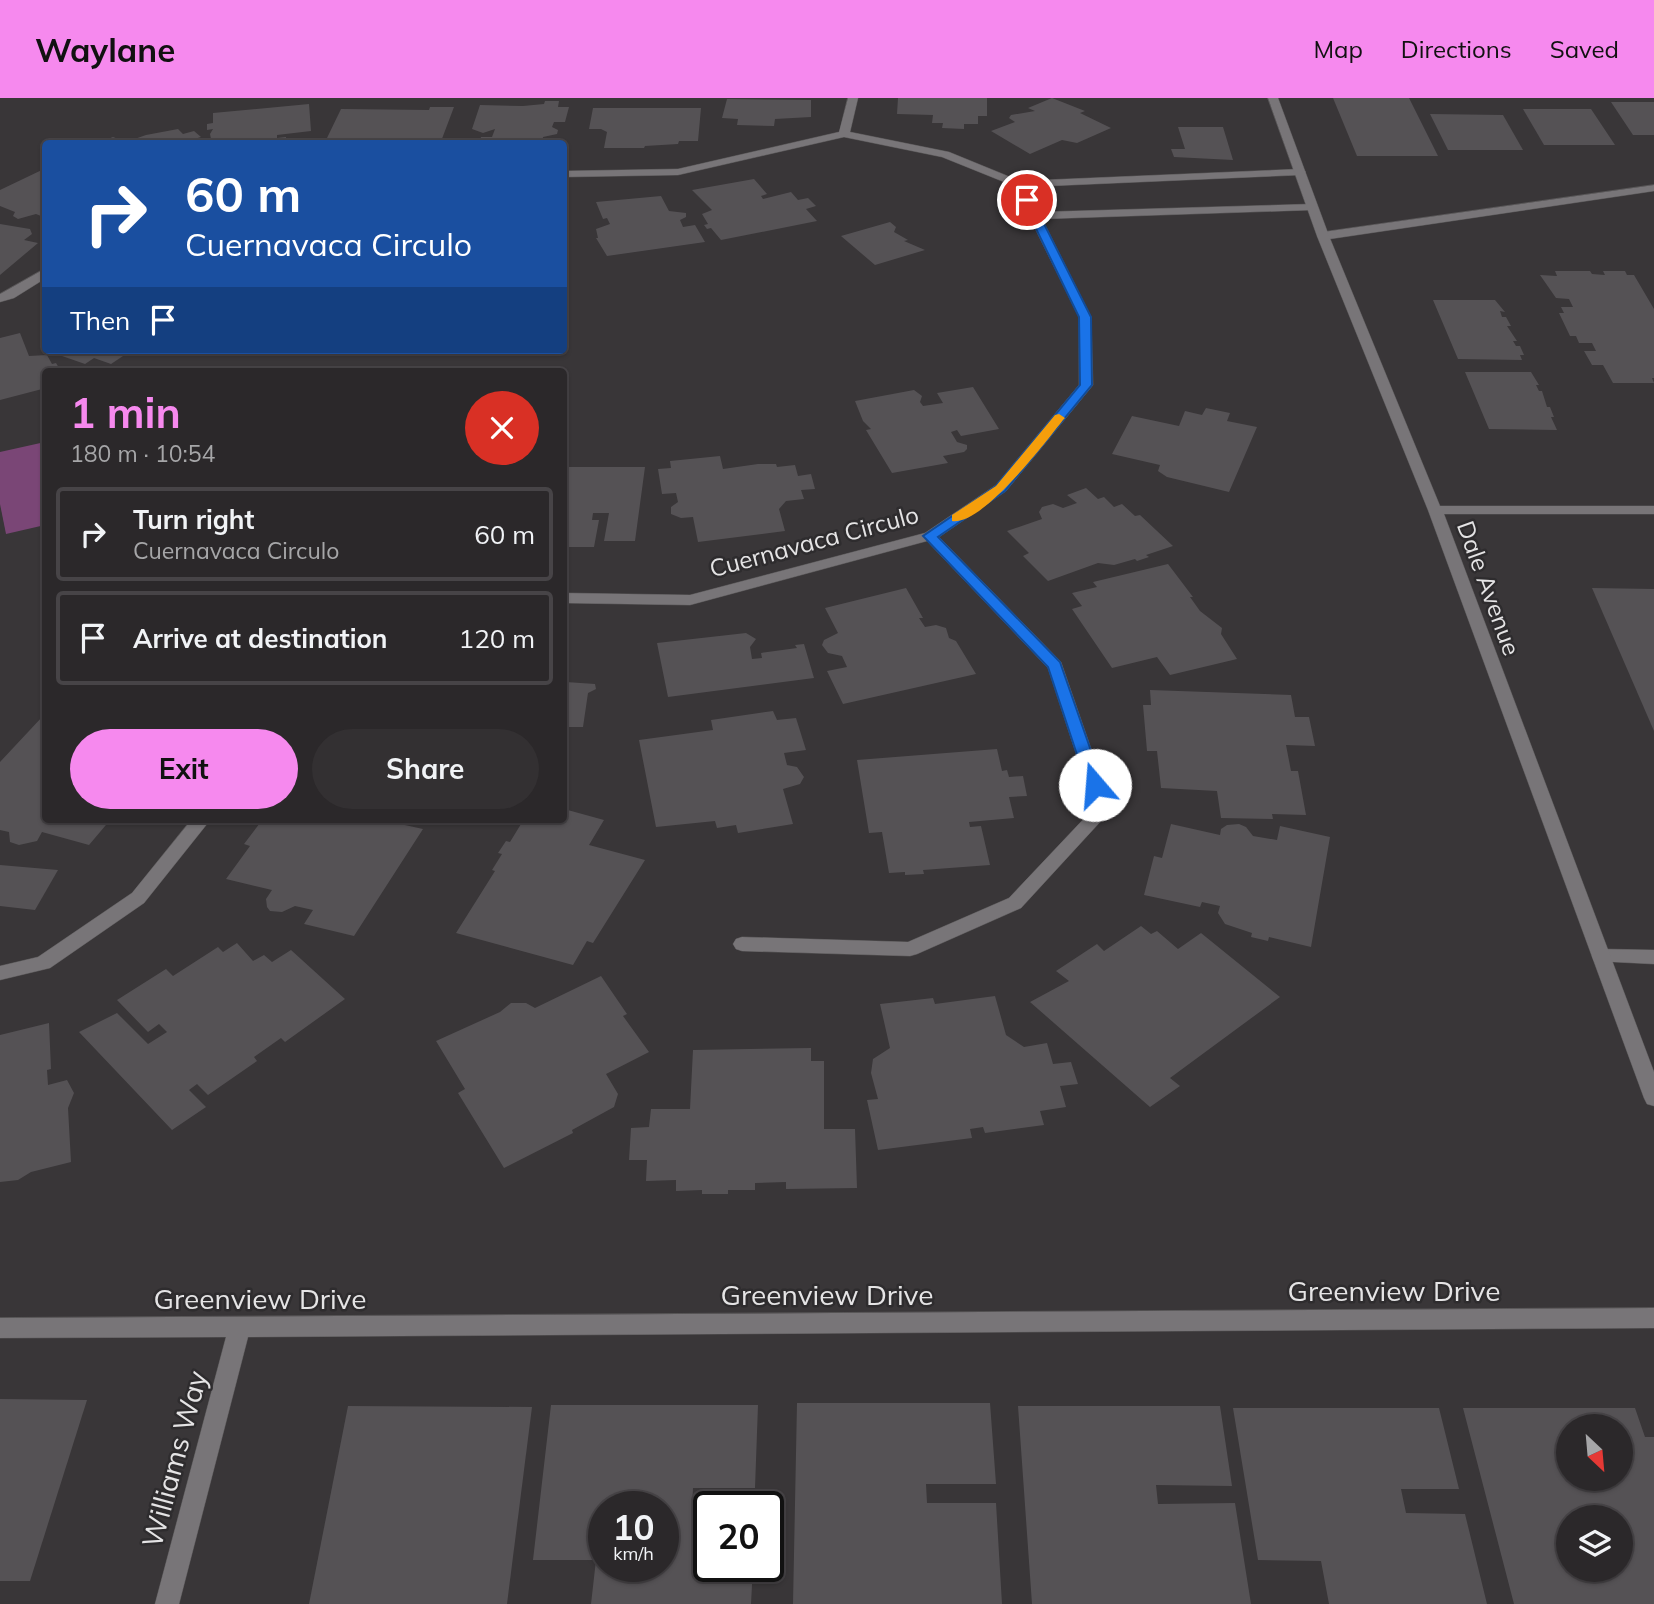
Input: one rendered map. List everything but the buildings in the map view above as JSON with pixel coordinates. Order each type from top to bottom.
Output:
[{"type":"street","points":[[844,134],[853,98]]},
{"type":"street","name":"Dale Avenue","points":[[1273,98],[1323,236],[1435,510],[1654,1098]]},
{"type":"street","points":[[567,174],[678,172],[844,134],[945,154],[1020,184],[1300,172]]},
{"type":"street","name":"Cuernavaca Circulo","points":[[567,598],[690,600],[930,536],[1000,488],[1086,385],[1085,317],[1020,184]]},
{"type":"street","points":[[1323,236],[1654,188]]},
{"type":"street","points":[[1035,216],[1312,207]]},
{"type":"street","points":[[0,298],[10,295],[42,275]]},
{"type":"street","points":[[1435,510],[1654,510]]},
{"type":"street","points":[[742,944],[910,950],[1015,903],[1103,809],[1055,666],[930,536]]},
{"type":"street","points":[[0,973],[43,963],[138,898],[199,823]]},
{"type":"street","points":[[1601,956],[1654,957]]},
{"type":"street","name":"Greenview Drive","points":[[0,1328],[239,1329],[1654,1318]]},
{"type":"street","name":"Williams Way","points":[[167,1604],[239,1329]]},
{"type":"shaded area","points":[[42,443],[42,526],[6,534],[0,504],[0,452]]},
{"type":"slow traffic","points":[[957,518],[1000,488],[1059,418]]},
{"type":"route","points":[[1027,200],[1085,317],[1086,385],[1000,488],[930,536],[1055,666],[1095,785]]}]
